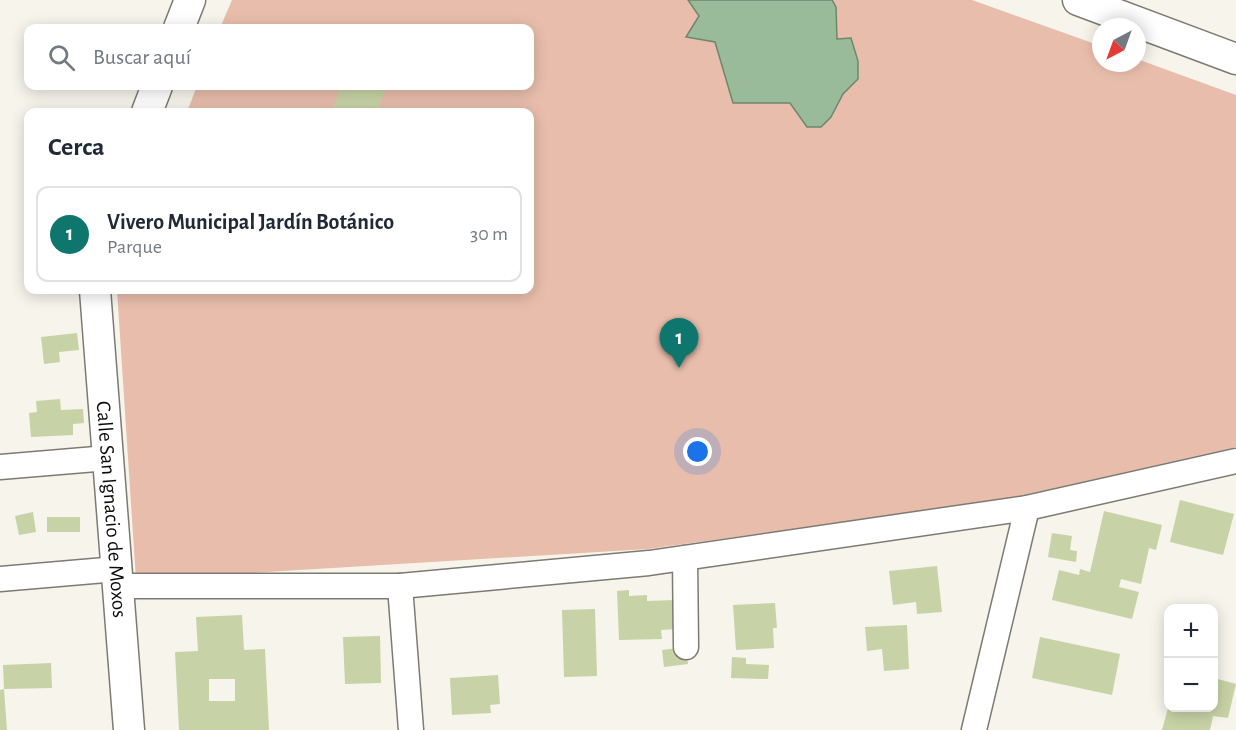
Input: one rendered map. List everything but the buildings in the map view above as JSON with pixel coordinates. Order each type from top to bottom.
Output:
[{"type":"street","points":[[181,24],[190,0]]},
{"type":"street","points":[[1078,0],[1236,59]]},
{"type":"street","points":[[149,108],[155,90]]},
{"type":"street","name":"Calle San Ignacio de Moxos","points":[[95,294],[129,730]]},
{"type":"street","points":[[0,467],[108,458]]},
{"type":"street","points":[[0,579],[118,577],[400,586],[649,564],[1027,507],[1236,461]]},
{"type":"street","points":[[974,730],[1027,507]]},
{"type":"street","points":[[685,558],[686,647]]},
{"type":"street","points":[[400,586],[411,730]]},
{"type":"shaded area","points":[[232,0],[972,0],[1092,43],[1092,72],[1146,72],[1146,62],[1236,95],[1236,447],[997,501],[648,549],[136,580],[117,294],[534,294],[534,108],[189,108],[195,90],[534,90],[534,24],[222,24]]},
{"type":"shaded area","points":[[688,0],[832,0],[836,7],[837,39],[851,38],[858,61],[858,79],[843,94],[831,117],[821,127],[807,127],[790,103],[733,103],[715,42],[686,37],[699,16]]},
{"type":"place","name":"Vivero Municipal Jardín Botánico","points":[[679,368]]}]
